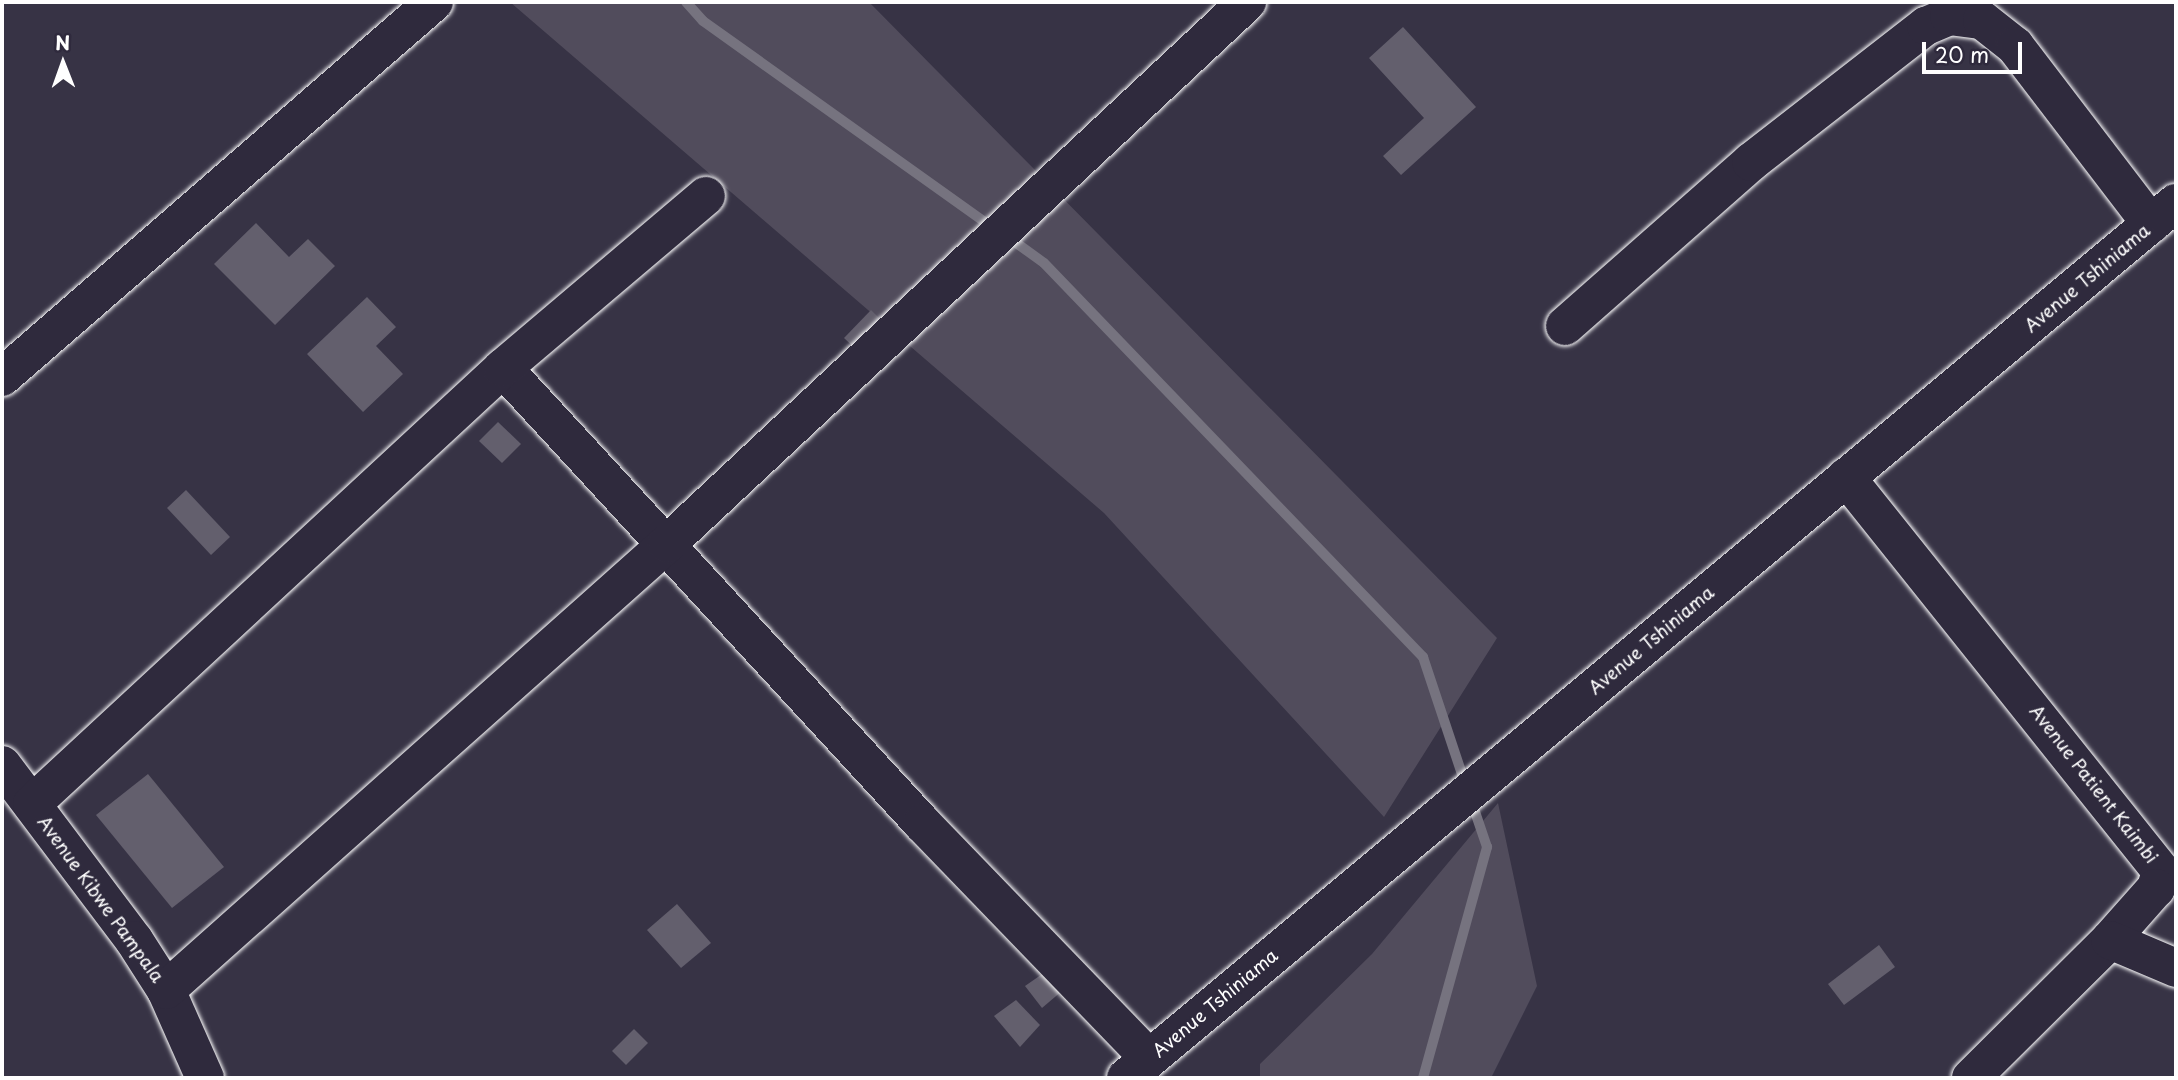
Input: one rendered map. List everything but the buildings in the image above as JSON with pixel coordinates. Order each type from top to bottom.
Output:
[{"type":"street","points":[[2,377],[434,2]]},
{"type":"street","points":[[166,990],[667,544],[1247,2]]},
{"type":"street","points":[[1565,326],[1751,162],[1926,26],[1949,16],[1982,20],[2015,46],[2164,214]]},
{"type":"street","points":[[32,804],[503,368],[706,196]]},
{"type":"street","name":"Avenue Tshiniama","points":[[1137,1068],[2164,214]]},
{"type":"street","points":[[503,368],[667,544],[1137,1068]]},
{"type":"street","name":"Avenue Patient Kaimbi","points":[[1846,477],[2159,865],[2155,888],[2110,940],[1971,1078]]},
{"type":"street","name":"Avenue Kibwe Pampala","points":[[2,765],[166,990],[205,1078]]},
{"type":"street","points":[[2110,940],[2176,968]]},
{"type":"shaded area","points":[[510,2],[869,2],[1497,638],[1384,817],[1104,513]]},
{"type":"shaded area","points":[[1498,803],[1537,986],[1491,1078],[1260,1078],[1260,1064],[1372,954]]},
{"type":"waterway","points":[[686,2],[703,21],[995,229]]},
{"type":"waterway","points":[[1008,237],[1044,263],[1423,657],[1465,783]]},
{"type":"waterway","points":[[1423,1078],[1487,847],[1471,800]]}]
